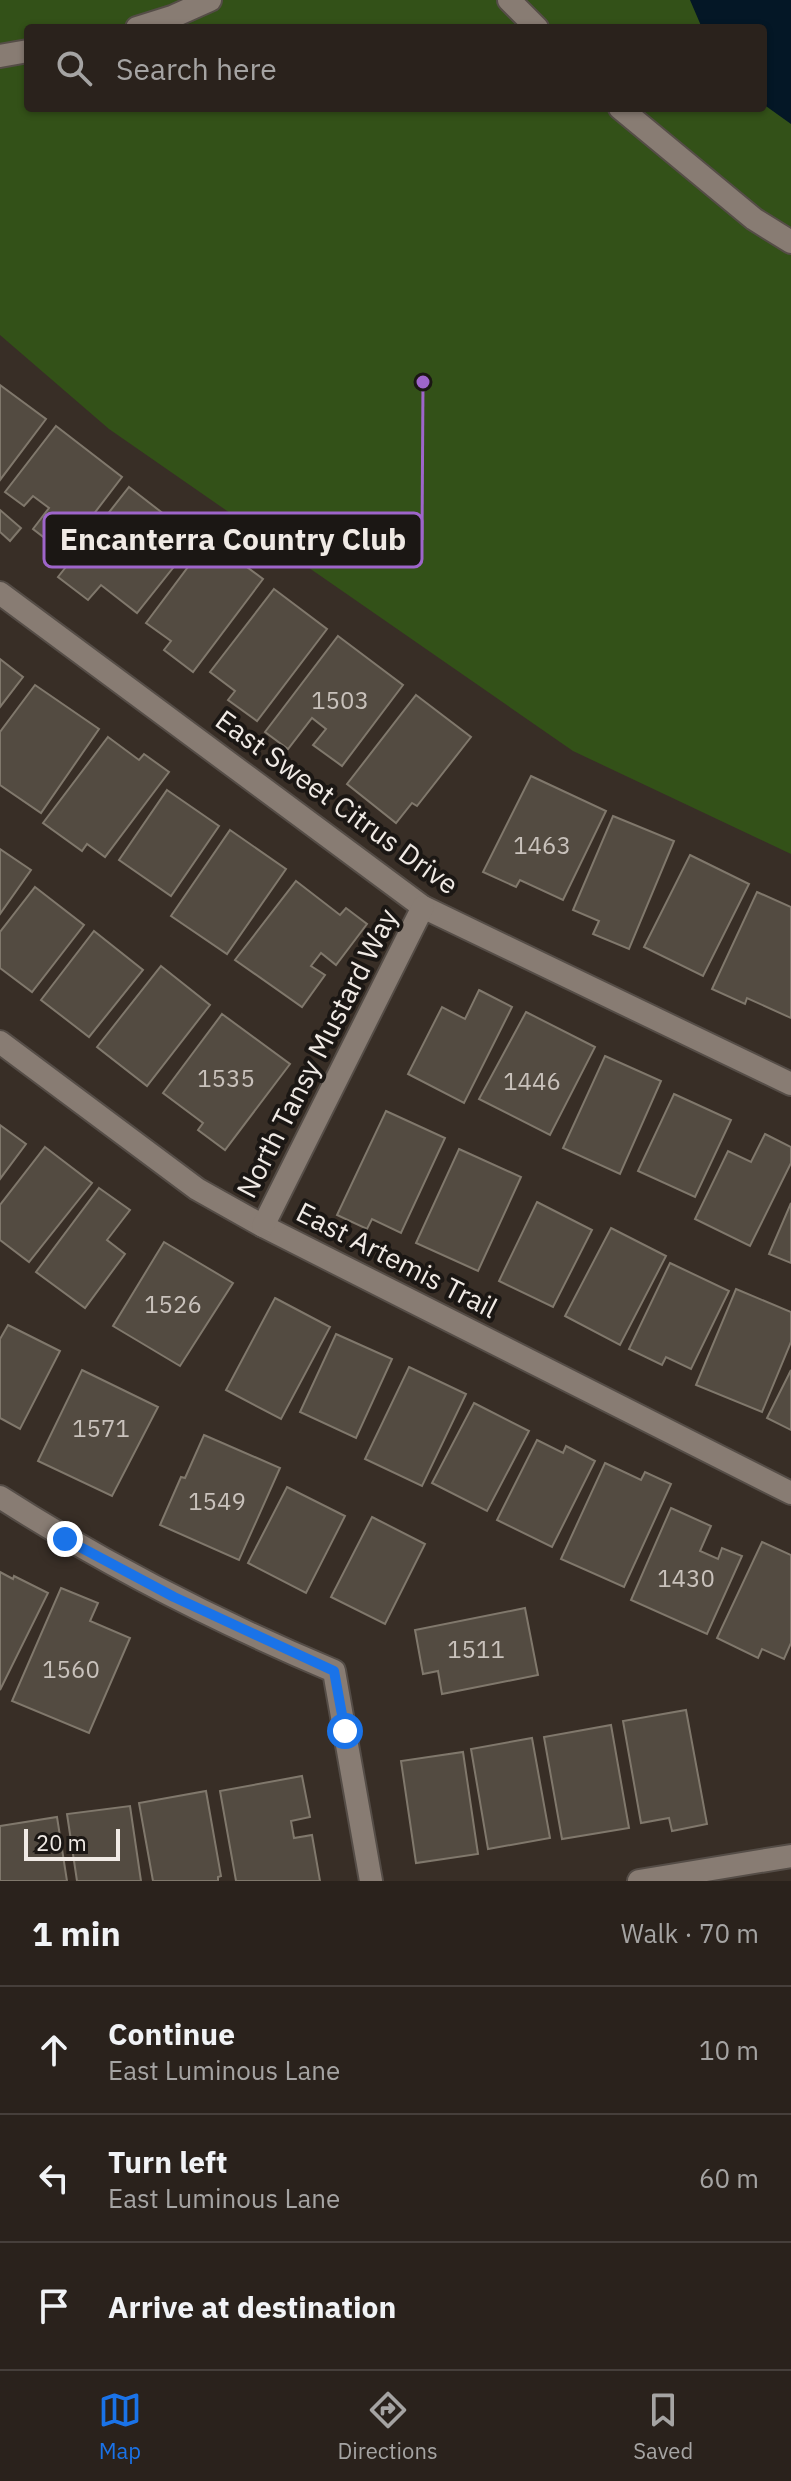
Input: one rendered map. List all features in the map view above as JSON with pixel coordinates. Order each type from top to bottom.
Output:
[{"type":"street","points":[[150,24],[210,0]]},
{"type":"street","points":[[509,0],[533,24]]},
{"type":"street","points":[[0,56],[24,52]]},
{"type":"street","points":[[625,112],[754,219],[791,242]]},
{"type":"street","name":"East Sweet Citrus Drive","points":[[0,593],[423,907],[791,1084]]},
{"type":"street","name":"North Tansy Mustard Way","points":[[263,1226],[423,907]]},
{"type":"street","name":"East Artemis Trail","points":[[0,1042],[197,1189],[263,1226],[791,1493]]},
{"type":"street","points":[[0,1497],[65,1539],[174,1597],[334,1671],[371,1881]]},
{"type":"street","points":[[639,1881],[791,1856]]},
{"type":"green space","points":[[0,0],[791,0],[791,854],[573,751],[109,429],[0,335]]},
{"type":"water","points":[[690,0],[791,0],[791,124],[767,107],[767,24],[700,24]]},
{"type":"building","points":[[0,385],[46,419],[0,480]]},
{"type":"building","points":[[56,426],[122,477],[64,553],[33,529],[49,508],[33,496],[24,506],[5,492]]},
{"type":"building","points":[[129,487],[196,539],[137,613],[101,585],[88,600],[58,577]]},
{"type":"building","points":[[0,510],[21,528],[10,541],[0,532]]},
{"type":"building","points":[[209,539],[263,579],[193,672],[164,650],[171,641],[146,623]]},
{"type":"building","points":[[274,589],[327,629],[257,721],[228,700],[235,691],[210,672]]},
{"type":"building","points":[[338,636],[403,685],[342,766],[313,745],[326,729],[312,718],[288,749],[265,732]]},
{"type":"building","points":[[0,659],[23,677],[0,707]]},
{"type":"building","points":[[35,685],[99,729],[41,813],[0,785],[0,732]]},
{"type":"building","points":[[416,695],[471,737],[417,806],[412,803],[396,823],[347,784]]},
{"type":"building","points":[[108,737],[139,760],[144,754],[169,772],[105,857],[87,844],[82,851],[43,823]]},
{"type":"building","points":[[531,776],[606,811],[563,900],[520,880],[516,887],[483,872]]},
{"type":"building","points":[[167,790],[219,826],[171,896],[119,860]]},
{"type":"building","points":[[613,816],[674,841],[629,949],[593,934],[599,921],[573,910]]},
{"type":"building","points":[[230,830],[286,869],[227,954],[171,916]]},
{"type":"building","points":[[0,849],[31,870],[0,914]]},
{"type":"building","points":[[690,855],[749,884],[703,976],[644,947]]},
{"type":"building","points":[[296,881],[340,915],[346,908],[367,924],[336,965],[321,953],[311,966],[325,975],[302,1007],[235,960]]},
{"type":"building","points":[[35,887],[84,925],[32,992],[0,968],[0,932]]},
{"type":"building","points":[[757,892],[791,907],[791,1018],[747,998],[745,1004],[712,989]]},
{"type":"building","points":[[94,931],[143,970],[89,1037],[41,1000]]},
{"type":"building","points":[[161,966],[210,1005],[147,1086],[97,1047]]},
{"type":"building","points":[[479,990],[512,1007],[464,1103],[408,1074],[442,1007],[465,1019]]},
{"type":"building","points":[[526,1012],[595,1047],[550,1135],[479,1099]]},
{"type":"building","points":[[222,1014],[290,1064],[225,1150],[198,1130],[203,1123],[163,1093]]},
{"type":"building","points":[[605,1056],[661,1081],[620,1174],[563,1148]]},
{"type":"building","points":[[674,1094],[731,1120],[695,1197],[638,1171]]},
{"type":"building","points":[[386,1111],[445,1138],[401,1233],[372,1219],[367,1229],[337,1215]]},
{"type":"building","points":[[0,1125],[26,1144],[0,1179]]},
{"type":"building","points":[[765,1134],[791,1147],[791,1163],[750,1246],[695,1219],[728,1151],[751,1162]]},
{"type":"building","points":[[45,1147],[92,1183],[29,1262],[0,1240],[0,1205]]},
{"type":"building","points":[[459,1149],[521,1177],[478,1271],[416,1243]]},
{"type":"building","points":[[99,1188],[130,1210],[107,1240],[125,1254],[85,1308],[36,1272]]},
{"type":"building","points":[[537,1202],[592,1230],[553,1307],[499,1281]]},
{"type":"building","points":[[791,1203],[791,1263],[769,1254]]},
{"type":"building","points":[[611,1228],[666,1256],[620,1345],[565,1316]]},
{"type":"building","points":[[164,1242],[233,1283],[180,1366],[113,1326]]},
{"type":"building","points":[[670,1263],[729,1291],[691,1369],[666,1357],[662,1365],[629,1349]]},
{"type":"building","points":[[736,1289],[791,1312],[791,1342],[762,1412],[696,1385]]},
{"type":"building","points":[[275,1298],[330,1327],[281,1419],[226,1390]]},
{"type":"building","points":[[8,1325],[60,1351],[20,1429],[0,1418],[0,1339]]},
{"type":"building","points":[[336,1334],[392,1359],[356,1438],[300,1412]]},
{"type":"building","points":[[409,1367],[466,1394],[422,1486],[365,1459]]},
{"type":"building","points":[[82,1370],[158,1407],[112,1496],[38,1461]]},
{"type":"building","points":[[791,1370],[791,1430],[767,1418]]},
{"type":"building","points":[[474,1403],[529,1431],[487,1511],[432,1483]]},
{"type":"building","points":[[204,1435],[280,1468],[239,1560],[160,1525]]},
{"type":"building","points":[[537,1440],[563,1453],[566,1446],[595,1461],[552,1547],[497,1520]]},
{"type":"building","points":[[605,1463],[641,1480],[645,1472],[671,1484],[624,1587],[561,1559]]},
{"type":"building","points":[[287,1487],[345,1516],[306,1593],[248,1563]]},
{"type":"building","points":[[671,1508],[711,1526],[700,1551],[718,1559],[722,1548],[742,1556],[707,1634],[631,1600]]},
{"type":"building","points":[[372,1517],[425,1544],[385,1624],[331,1597]]},
{"type":"building","points":[[762,1542],[791,1555],[791,1643],[784,1659],[762,1649],[758,1658],[717,1638]]},
{"type":"building","points":[[0,1572],[48,1593],[0,1690]]},
{"type":"building","points":[[61,1588],[98,1603],[90,1621],[130,1638],[89,1733],[12,1701]]},
{"type":"building","points":[[525,1608],[538,1675],[442,1694],[438,1671],[423,1674],[415,1630]]},
{"type":"building","points":[[686,1710],[707,1824],[672,1831],[669,1818],[641,1823],[623,1721]]},
{"type":"building","points":[[611,1725],[629,1828],[562,1839],[544,1737]]},
{"type":"building","points":[[532,1738],[550,1838],[488,1849],[471,1749]]},
{"type":"building","points":[[463,1752],[478,1854],[416,1863],[401,1761]]},
{"type":"building","points":[[302,1776],[310,1817],[291,1821],[294,1838],[312,1835],[320,1881],[236,1881],[220,1791]]},
{"type":"building","points":[[206,1791],[221,1876],[218,1881],[153,1881],[139,1803]]},
{"type":"building","points":[[130,1806],[141,1881],[77,1881],[67,1814]]},
{"type":"building","points":[[57,1817],[67,1881],[0,1881],[0,1826]]},
{"type":"place","name":"Encanterra Country Club","points":[[423,382]]},
{"type":"route","points":[[65,1539],[174,1597],[334,1671],[345,1731]]}]
